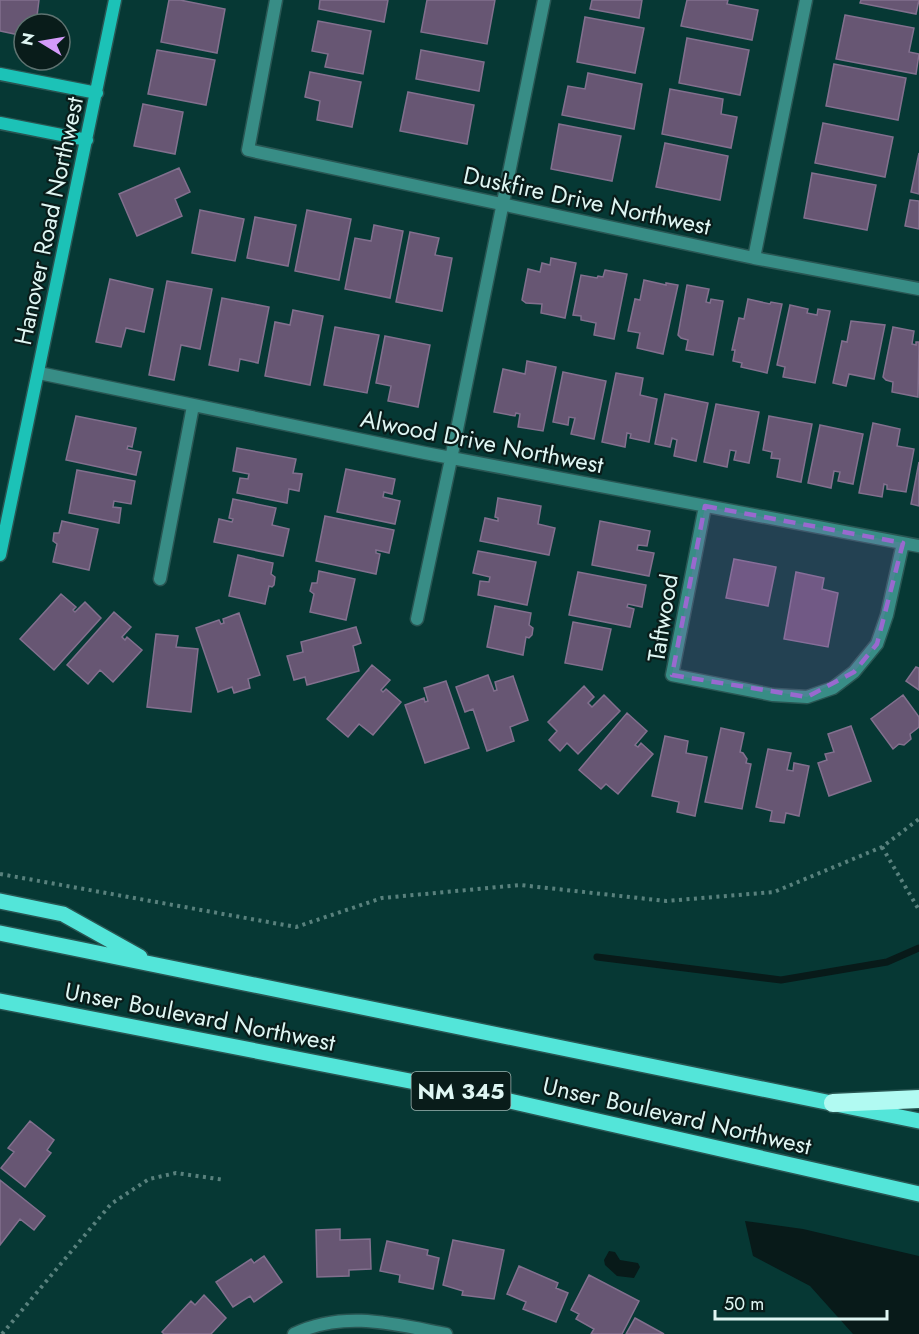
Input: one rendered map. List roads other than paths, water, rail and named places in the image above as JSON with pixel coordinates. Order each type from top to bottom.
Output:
[{"type":"highway","points":[[833,1103],[919,1100]]},
{"type":"main road","points":[[0,901],[63,914],[153,964]]},
{"type":"main road","name":"Unser Boulevard Northwest","points":[[0,933],[919,1121]]},
{"type":"main road","name":"Unser Boulevard Northwest","points":[[0,1001],[492,1097],[919,1194]]},
{"type":"street","name":"Hanover Road Northwest","points":[[0,555],[116,0]]},
{"type":"street","name":"Duskfire Drive Northwest","points":[[276,0],[248,150],[754,258],[919,289]]},
{"type":"street","points":[[417,619],[452,459],[544,0]]},
{"type":"street","points":[[754,258],[806,0]]},
{"type":"street","points":[[0,74],[97,93]]},
{"type":"street","points":[[0,123],[87,140]]},
{"type":"street","name":"Alwood Drive Northwest","points":[[39,373],[452,459],[919,546]]},
{"type":"street","points":[[160,579],[193,406]]},
{"type":"street","name":"Taftwood","points":[[705,506],[672,675],[773,695],[807,697],[832,688],[854,672],[878,644],[903,543]]},
{"type":"street","points":[[294,1334],[308,1328],[344,1320],[381,1322],[446,1334]]},
{"type":"waterway","points":[[597,957],[781,980],[887,962],[919,948]]}]
